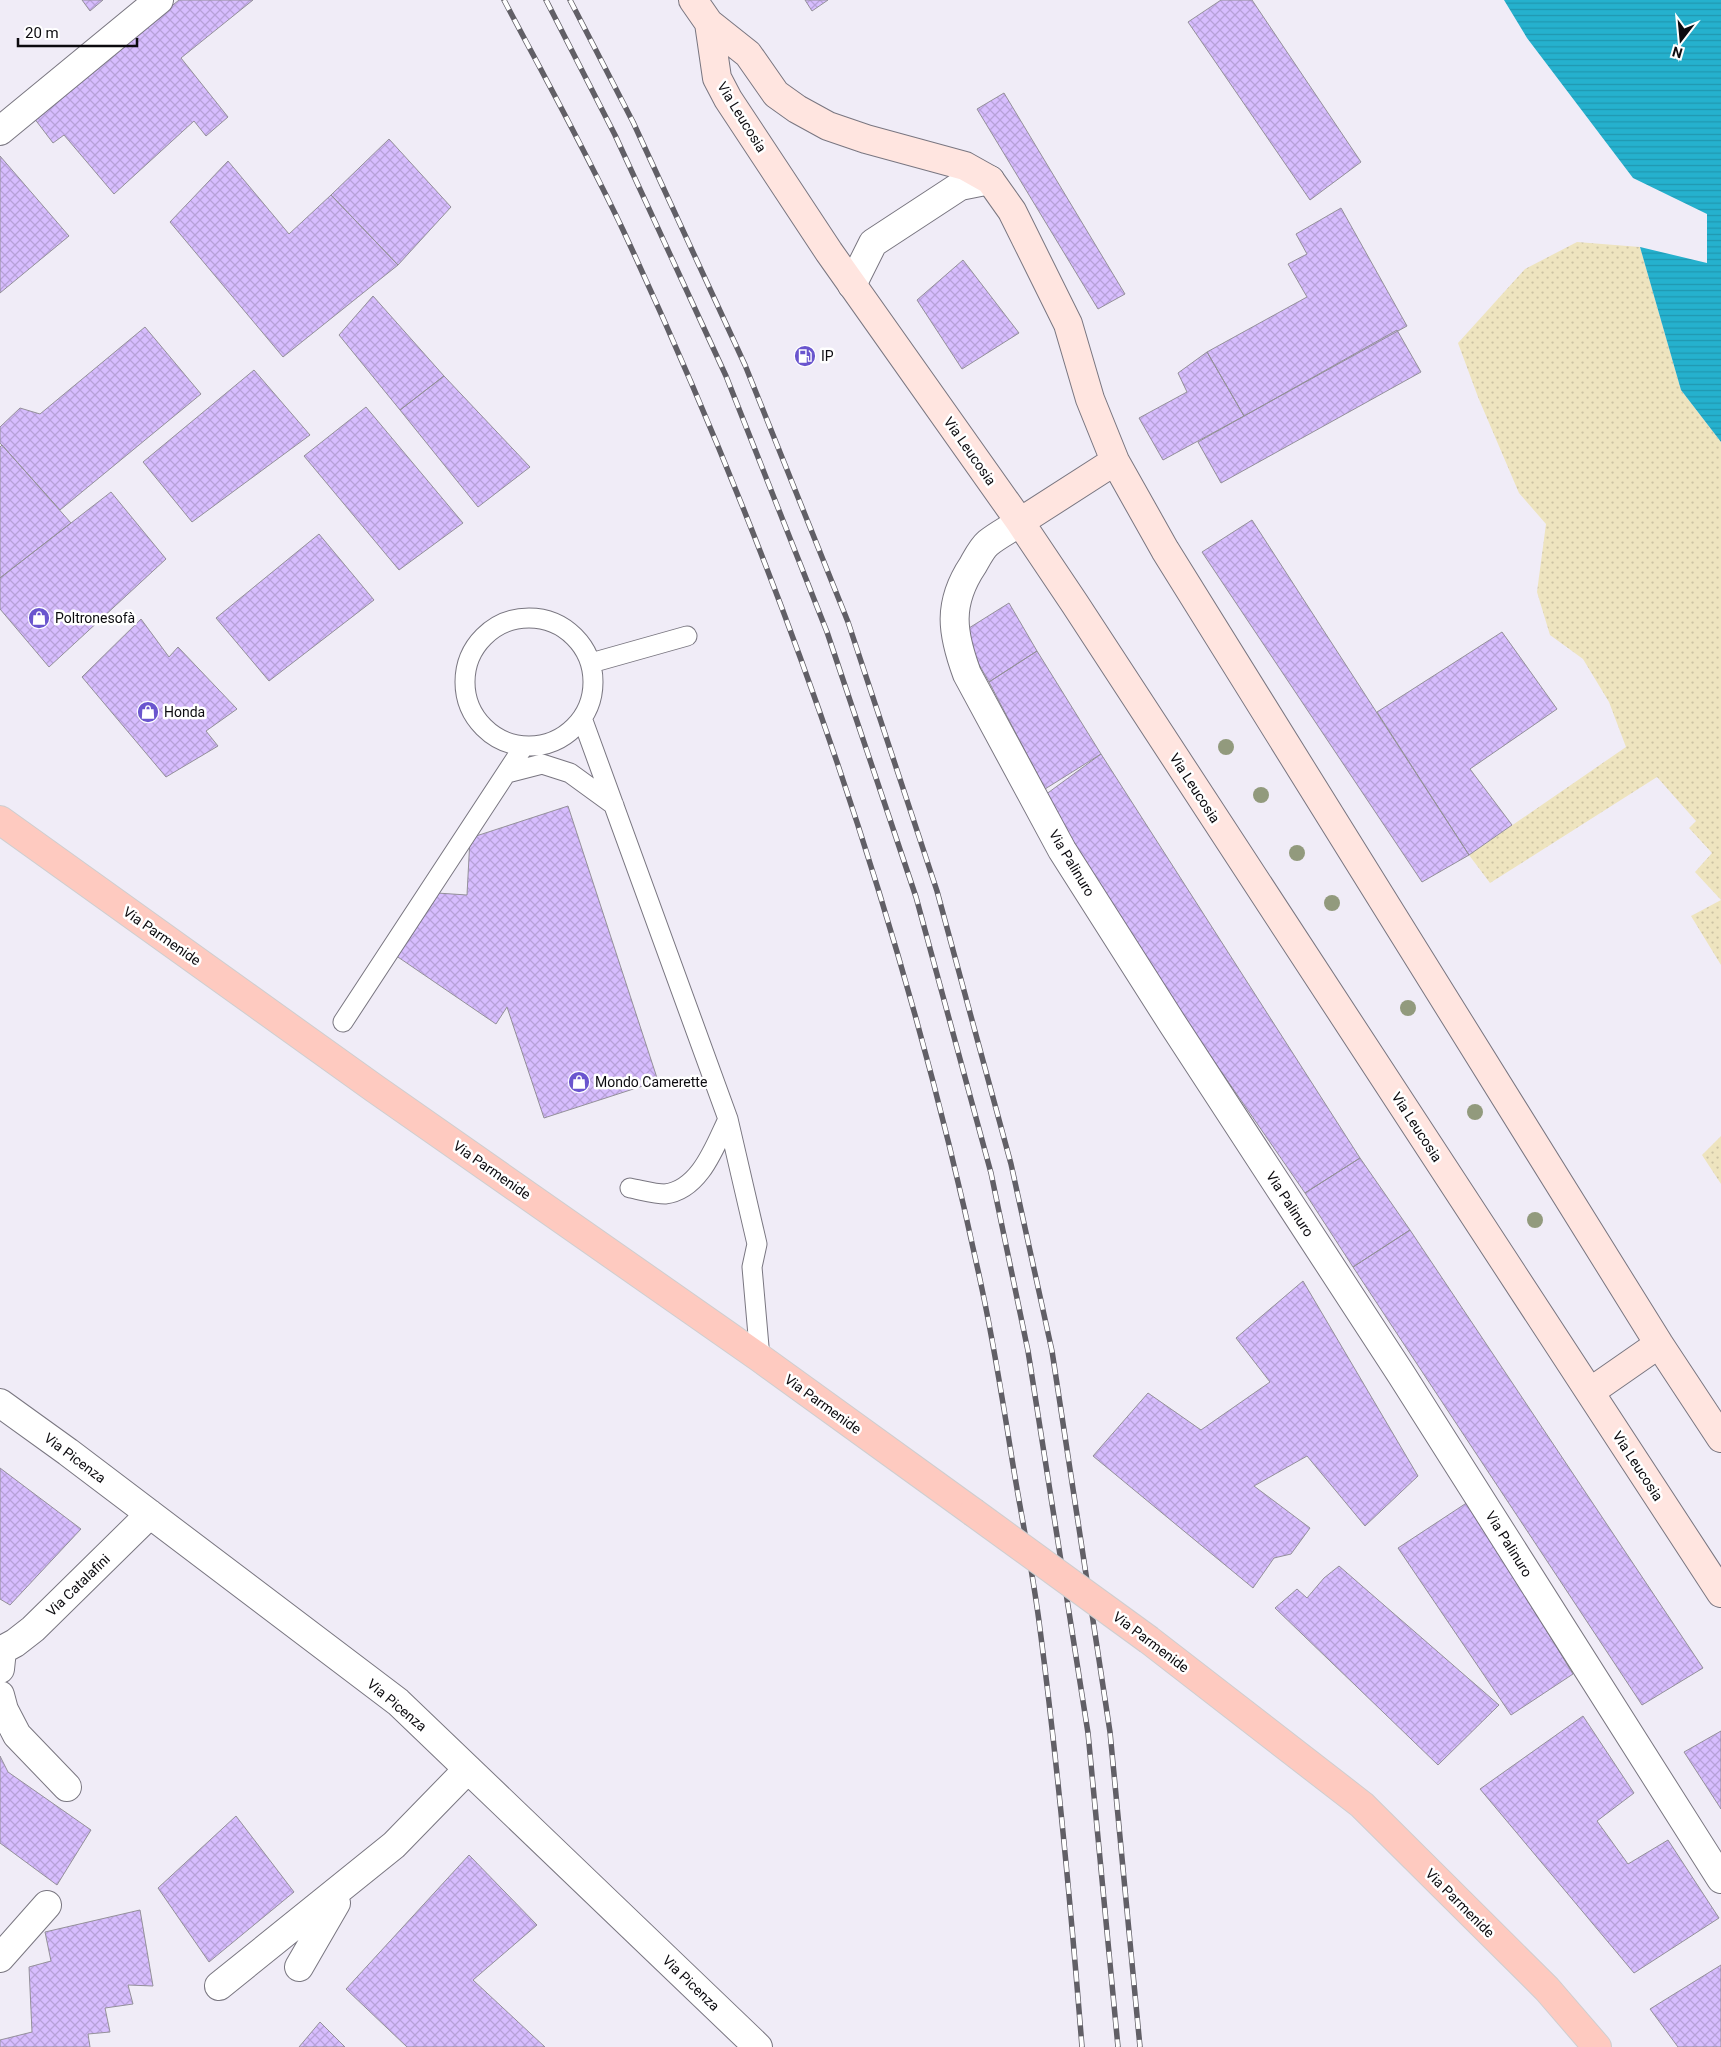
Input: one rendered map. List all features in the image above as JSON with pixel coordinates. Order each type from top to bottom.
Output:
[{"type":"main road","points":[[694,0],[709,23],[748,54],[776,94],[797,109],[828,126],[866,139],[965,166],[990,180],[1012,211],[1068,324],[1090,399],[1115,461],[1165,550],[1659,1344],[1721,1438]]},
{"type":"main road","name":"Via Leucosia","points":[[709,23],[717,78],[728,99],[852,285],[1020,522],[1721,1593]]},
{"type":"main road","points":[[1020,522],[1115,461]]},
{"type":"main road","name":"Via Parmenide","points":[[0,820],[760,1358],[1149,1640],[1362,1805],[1547,1988],[1596,2047]]},
{"type":"main road","points":[[1590,1392],[1659,1344]]},
{"type":"street","points":[[0,131],[159,0]]},
{"type":"street","points":[[852,285],[873,244],[960,186],[990,180]]},
{"type":"street","name":"Via Palinuro","points":[[1020,522],[987,544],[969,571],[954,608],[954,628],[958,651],[966,674],[1062,850],[1177,1031],[1402,1374],[1721,1879]]},
{"type":"street","name":"Via Picenza","points":[[0,1403],[398,1702],[758,2047]]},
{"type":"street","name":"Via Catalafini","points":[[1,1656],[33,1629],[150,1514]]},
{"type":"street","points":[[0,1695],[4,1710],[17,1735],[68,1788]]},
{"type":"street","points":[[219,1986],[394,1845],[468,1769]]},
{"type":"street","points":[[299,1967],[318,1932],[349,1883]]},
{"type":"street","points":[[4,1947],[47,1906]]},
{"type":"lane","points":[[527,618],[548,621],[567,630],[582,645],[591,663],[594,684],[590,704],[582,718],[564,736],[545,744],[524,746],[503,741],[485,729],[472,712],[466,691],[466,669],[474,650],[488,633],[506,622],[527,618]]},
{"type":"lane","points":[[591,663],[687,636]]},
{"type":"lane","points":[[582,718],[728,1119],[757,1244],[752,1267],[760,1358]]},
{"type":"lane","points":[[343,1022],[524,746]]},
{"type":"lane","points":[[507,773],[542,764],[570,773],[614,805]]},
{"type":"lane","points":[[630,1188],[664,1194],[682,1189],[702,1170],[728,1119]]},
{"type":"sand","points":[[1577,242],[1640,247],[1681,390],[1721,442],[1721,900],[1695,872],[1712,853],[1689,828],[1696,821],[1657,777],[1490,883],[1469,855],[1626,747],[1609,702],[1583,659],[1550,635],[1537,592],[1546,524],[1519,493],[1478,397],[1458,343],[1525,269]]},
{"type":"sand","points":[[1721,900],[1721,965],[1691,916]]},
{"type":"sand","points":[[1721,1136],[1721,1184],[1702,1155]]},
{"type":"water","points":[[1504,0],[1721,0],[1721,442],[1681,390],[1640,247],[1707,263],[1707,214],[1633,178],[1527,38]]},
{"type":"building","points":[[82,0],[103,0],[90,11]]},
{"type":"building","points":[[179,0],[253,0],[181,58],[228,117],[206,136],[194,121],[114,194],[64,135],[53,143],[34,118]]},
{"type":"building","points":[[805,0],[828,0],[812,11]]},
{"type":"building","points":[[1221,0],[1252,0],[1361,162],[1310,200],[1188,22]]},
{"type":"building","points":[[1004,93],[1125,294],[1098,309],[977,109]]},
{"type":"building","points":[[389,139],[451,207],[398,265],[331,195]]},
{"type":"building","points":[[0,156],[69,236],[0,293]]},
{"type":"building","points":[[228,161],[289,234],[331,195],[398,265],[283,357],[170,222]]},
{"type":"building","points":[[1341,208],[1407,326],[1244,416],[1207,352],[1307,297],[1288,264],[1307,254],[1296,234]]},
{"type":"building","points":[[963,260],[1019,333],[962,369],[917,300]]},
{"type":"building","points":[[373,296],[444,376],[400,410],[339,335]]},
{"type":"building","points":[[145,327],[201,394],[60,510],[0,443],[0,427],[20,408],[40,414]]},
{"type":"building","points":[[1397,330],[1421,372],[1221,483],[1198,442]]},
{"type":"building","points":[[1207,352],[1244,416],[1163,460],[1139,418],[1187,392],[1178,373]]},
{"type":"building","points":[[254,370],[310,435],[192,522],[143,462]]},
{"type":"building","points":[[444,376],[530,467],[478,507],[400,410]]},
{"type":"building","points":[[366,407],[463,523],[399,570],[304,456]]},
{"type":"building","points":[[2,445],[71,523],[0,578],[0,447]]},
{"type":"building","points":[[111,492],[166,559],[49,667],[0,609],[0,578]]},
{"type":"building","points":[[1252,520],[1469,855],[1422,882],[1202,552]]},
{"type":"building","points":[[319,534],[374,600],[269,681],[216,618]]},
{"type":"building","points":[[1009,603],[1037,651],[989,682],[961,633]]},
{"type":"building","points":[[141,619],[169,657],[178,647],[237,709],[206,731],[218,746],[166,777],[82,677]]},
{"type":"building","points":[[1502,632],[1557,709],[1470,769],[1512,825],[1469,855],[1377,712]]},
{"type":"building","points":[[1037,651],[1101,754],[1045,789],[989,682]]},
{"type":"building","points":[[1101,754],[1360,1158],[1305,1193],[1160,983],[1045,795]]},
{"type":"building","points":[[568,806],[658,1081],[544,1118],[507,1007],[496,1024],[395,955],[437,893],[467,895],[470,838]]},
{"type":"building","points":[[1360,1158],[1410,1230],[1353,1267],[1305,1193]]},
{"type":"building","points":[[1410,1230],[1703,1668],[1642,1705],[1353,1267]]},
{"type":"building","points":[[1303,1281],[1418,1476],[1365,1526],[1307,1456],[1254,1486],[1310,1528],[1291,1554],[1274,1558],[1253,1588],[1093,1456],[1148,1393],[1201,1430],[1270,1382],[1236,1338]]},
{"type":"building","points":[[0,1468],[81,1529],[10,1605],[0,1599]]},
{"type":"building","points":[[1468,1502],[1573,1674],[1511,1715],[1398,1548]]},
{"type":"building","points":[[1339,1566],[1499,1705],[1438,1765],[1275,1608],[1297,1589],[1307,1598],[1324,1578]]},
{"type":"building","points":[[1583,1716],[1634,1793],[1597,1821],[1628,1864],[1668,1840],[1719,1918],[1634,1973],[1480,1789]]},
{"type":"building","points":[[1721,1731],[1721,1809],[1684,1752]]},
{"type":"building","points":[[0,1756],[8,1772],[91,1830],[57,1885],[0,1843]]},
{"type":"building","points":[[236,1816],[294,1892],[209,1962],[158,1888]]},
{"type":"building","points":[[469,1855],[537,1925],[473,1980],[545,2047],[407,2047],[346,1989]]},
{"type":"building","points":[[140,1910],[153,1986],[128,1985],[133,2004],[105,2008],[110,2032],[88,2034],[90,2047],[0,2047],[0,2040],[32,2032],[29,1967],[51,1961],[45,1932]]},
{"type":"building","points":[[1721,1965],[1721,2047],[1678,2047],[1650,2009]]},
{"type":"building","points":[[320,2022],[345,2047],[299,2047]]},
{"type":"railway","points":[[504,0],[580,143],[623,230],[680,358],[734,487],[785,617],[832,749],[876,882],[916,1017],[951,1152],[982,1289],[1034,1586],[1047,1681],[1069,1890],[1082,2047]]},
{"type":"railway","points":[[546,0],[615,135],[726,376],[827,632],[916,897],[991,1173],[1028,1351],[1088,1733],[1118,2047]]},
{"type":"railway","points":[[570,0],[633,122],[745,365],[848,622],[937,891],[1011,1164],[1052,1351],[1110,1732],[1140,2047]]},
{"type":"place","name":"IP","points":[[805,356]]},
{"type":"place","name":"Poltronesofà","points":[[39,618]]},
{"type":"place","name":"Honda","points":[[148,712]]},
{"type":"place","name":"Mondo Camerette","points":[[579,1082]]}]
